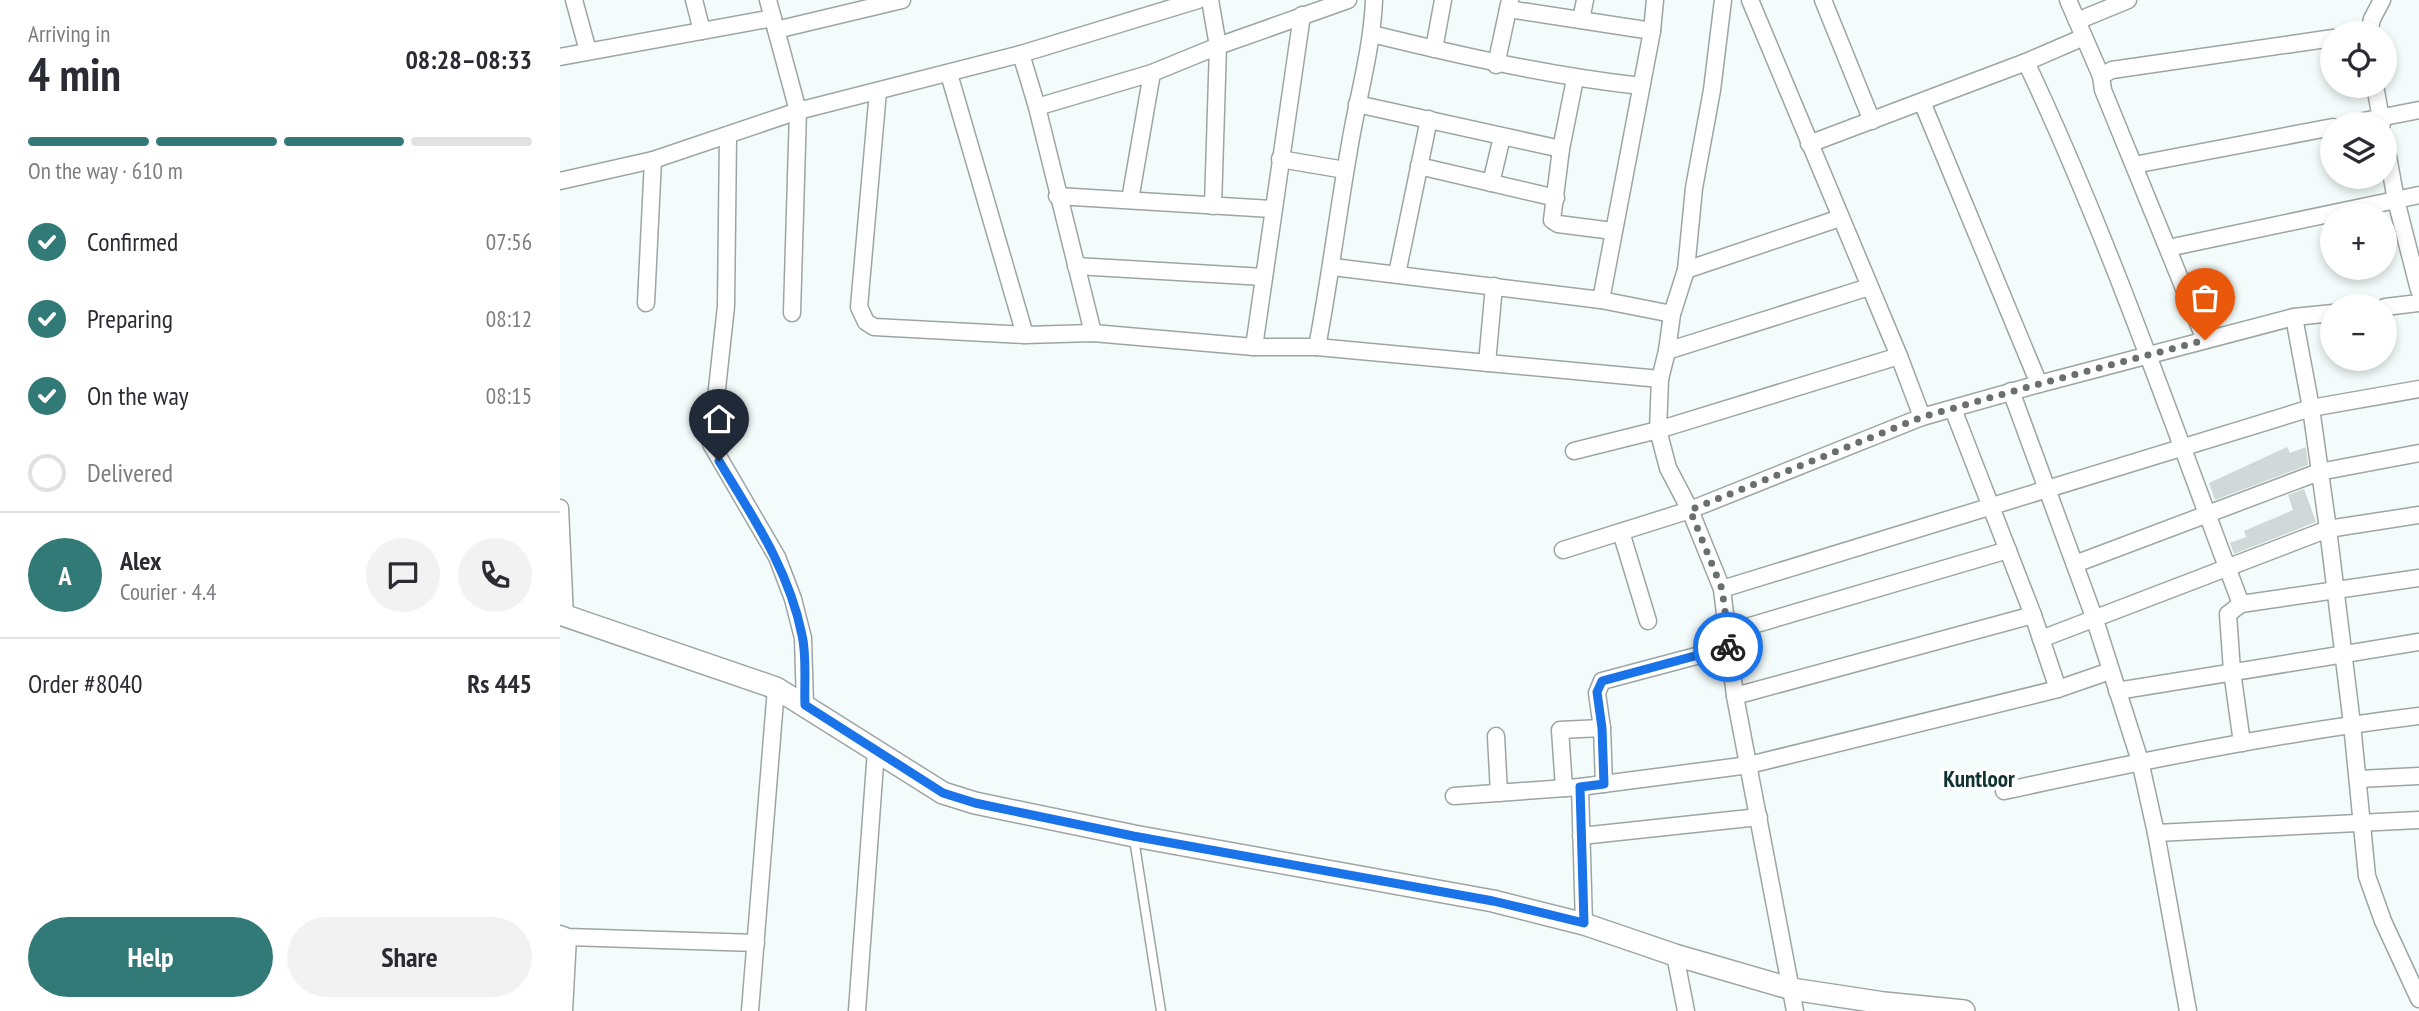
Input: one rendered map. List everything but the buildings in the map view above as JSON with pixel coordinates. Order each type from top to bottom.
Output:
[{"type":"street","points":[[574,0],[588,51]]},
{"type":"street","points":[[694,0],[702,31]]},
{"type":"street","points":[[768,0],[798,111],[792,313]]},
{"type":"street","points":[[560,57],[702,31],[775,24],[852,6],[902,0]]},
{"type":"street","points":[[560,181],[653,160],[798,111],[949,74],[1198,0]]},
{"type":"street","points":[[1210,0],[1218,46],[1213,206]]},
{"type":"street","points":[[1037,107],[1152,73],[1218,46],[1348,0]]},
{"type":"street","points":[[1317,347],[1333,267],[1345,170],[1372,34],[1374,0]]},
{"type":"street","points":[[1434,49],[1443,0]]},
{"type":"street","points":[[1581,20],[1586,0]]},
{"type":"street","points":[[1601,300],[1652,31],[1655,0]]},
{"type":"street","points":[[1723,0],[1712,90],[1693,188],[1686,270],[1672,314],[1660,379],[1658,430],[1668,468],[1690,510],[1722,589],[1735,696],[1795,1011]]},
{"type":"street","points":[[1750,0],[1922,417]]},
{"type":"street","points":[[1823,0],[1872,121]]},
{"type":"street","points":[[2068,0],[2101,76],[2103,90],[2205,340]]},
{"type":"street","points":[[2077,21],[2128,0]]},
{"type":"street","points":[[2372,21],[2382,0]]},
{"type":"street","points":[[1496,65],[1509,4],[1581,20],[1652,31]]},
{"type":"street","points":[[1254,346],[1302,15]]},
{"type":"street","points":[[1372,34],[1496,65],[1575,79],[1641,86]]},
{"type":"street","points":[[1809,144],[2026,62],[2084,37]]},
{"type":"street","points":[[2101,76],[2112,70],[2320,40]]},
{"type":"street","points":[[1021,54],[1037,107],[1093,333]]},
{"type":"street","points":[[2026,62],[2065,145],[2148,355],[2241,604]]},
{"type":"street","points":[[1130,200],[1152,73]]},
{"type":"street","points":[[949,74],[1025,335]]},
{"type":"street","points":[[1575,79],[1551,217],[1555,223],[1613,231]]},
{"type":"street","points":[[878,91],[859,307],[866,322],[874,327],[1025,335],[1093,333],[1254,346],[1317,347],[1660,379]]},
{"type":"street","points":[[1922,102],[2039,384]]},
{"type":"street","points":[[1357,104],[1561,149]]},
{"type":"street","points":[[2397,117],[2419,110]]},
{"type":"street","points":[[1397,274],[1429,118]]},
{"type":"street","points":[[2134,165],[2320,129]]},
{"type":"street","points":[[728,136],[726,306],[711,444],[777,557],[793,599],[803,638],[805,705]]},
{"type":"street","points":[[1491,183],[1502,137]]},
{"type":"street","points":[[1280,159],[1345,170]]},
{"type":"street","points":[[646,303],[653,160]]},
{"type":"street","points":[[1419,166],[1556,198]]},
{"type":"street","points":[[2394,189],[2419,290]]},
{"type":"street","points":[[1057,195],[1272,209]]},
{"type":"street","points":[[2168,248],[2419,195]]},
{"type":"street","points":[[1686,270],[1840,218]]},
{"type":"street","points":[[1076,266],[1264,277]]},
{"type":"street","points":[[1333,267],[1601,300],[1672,314]]},
{"type":"street","points":[[1487,363],[1494,286]]},
{"type":"street","points":[[1667,351],[1868,287]]},
{"type":"street","points":[[2397,306],[2419,303]]},
{"type":"street","points":[[1563,550],[1690,510],[1922,417],[2294,317],[2320,314]]},
{"type":"street","points":[[2294,317],[2311,408],[2336,589],[2367,876],[2383,921],[2419,999]]},
{"type":"street","points":[[1574,451],[1658,430],[1899,356]]},
{"type":"street","points":[[1722,589],[2311,408],[2419,389]]},
{"type":"street","points":[[2011,391],[2045,489],[2076,564],[2140,761],[2156,833],[2188,1011]]},
{"type":"street","points":[[1953,409],[2033,615],[2058,689]]},
{"type":"street","points":[[2076,564],[2319,472],[2419,453]]},
{"type":"street","points":[[560,508],[563,615],[775,688],[943,793],[975,803],[1133,836],[1493,901],[1584,923],[1675,955],[1792,989],[1884,1003],[1964,1011]]},
{"type":"street","points":[[2041,639],[2328,529],[2419,515]]},
{"type":"street","points":[[1621,532],[1648,621]]},
{"type":"street","points":[[1604,784],[1602,728],[1597,692],[1602,681],[2008,550]]},
{"type":"street","points":[[2242,743],[2232,671],[2228,614],[2241,604],[2419,578]]},
{"type":"street","points":[[1735,696],[2033,615]]},
{"type":"street","points":[[2117,691],[2419,642]]},
{"type":"street","points":[[1454,796],[1572,788],[1749,765],[2058,689],[2110,671]]},
{"type":"street","points":[[750,1011],[775,688]]},
{"type":"street","points":[[2004,791],[2140,761],[2352,724],[2419,716]]},
{"type":"street","points":[[1584,923],[1581,836],[1560,730],[1602,728]]},
{"type":"street","points":[[1496,736],[1499,793]]},
{"type":"street","points":[[857,1011],[876,750]]},
{"type":"street","points":[[2358,779],[2419,776]]},
{"type":"street","points":[[1581,836],[1759,817]]},
{"type":"street","points":[[2156,833],[2419,820]]},
{"type":"street","points":[[564,1011],[564,935],[756,943]]},
{"type":"street","points":[[1675,955],[1686,1011]]},
{"type":"lane","points":[[1133,836],[1161,1011]]},
{"type":"way so far","points":[[1728,647],[1722,589],[1690,510],[1922,417],[2205,340]]},
{"type":"district","name":"Kuntloor","points":[[1979,778]]},
{"type":"route","points":[[719,461],[777,557],[793,599],[803,638],[805,705],[943,793],[975,803],[1133,836],[1493,901],[1584,923],[1580,787],[1604,784],[1598,686],[1602,681],[1728,647]]}]
